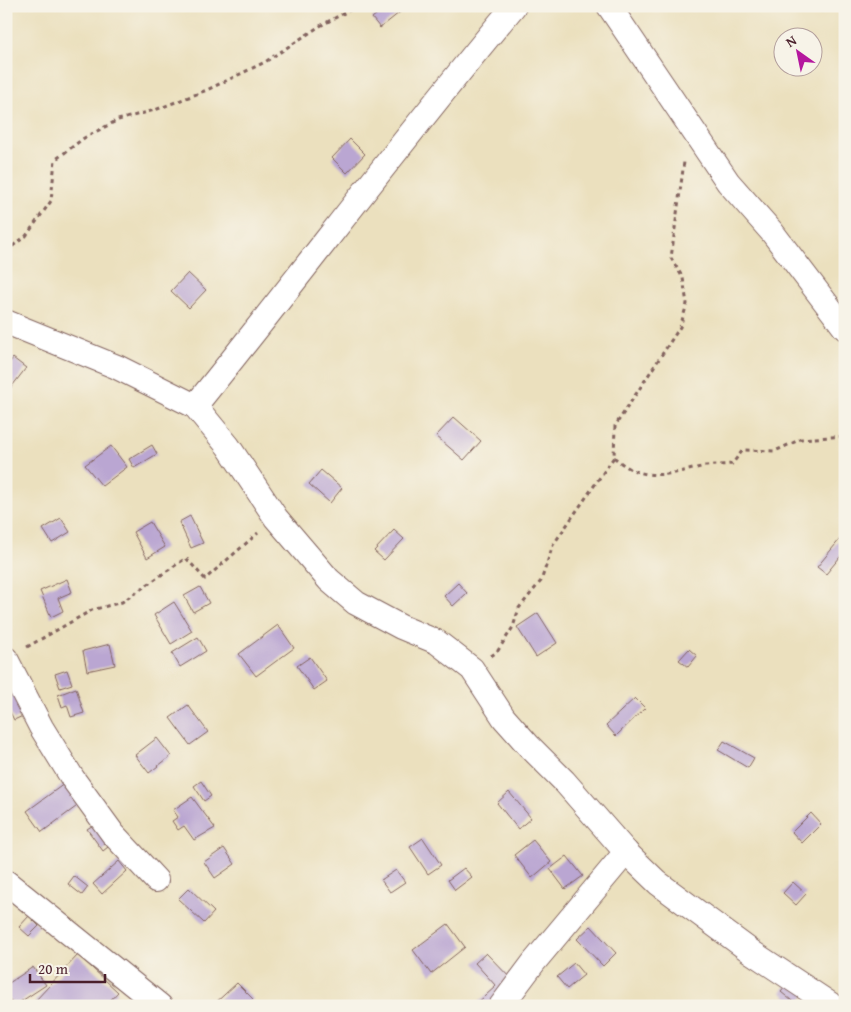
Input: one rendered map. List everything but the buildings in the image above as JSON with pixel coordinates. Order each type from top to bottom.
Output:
[{"type":"street","points":[[195,406],[260,327],[472,56],[514,6]]},
{"type":"street","points":[[610,6],[728,182],[772,232],[845,328]]},
{"type":"street","points":[[6,322],[117,367],[195,406],[228,446],[276,518],[328,580],[356,604],[401,627],[437,642],[472,669],[504,718],[522,739],[564,781],[626,852],[658,883],[753,953],[833,1006]]},
{"type":"street","points":[[15,654],[41,728],[73,779],[113,834],[156,880]]},
{"type":"street","points":[[501,1006],[534,962],[626,852]]},
{"type":"street","points":[[6,882],[160,1006]]},
{"type":"path","points":[[6,250],[26,236],[51,201],[56,160],[84,138],[118,120],[155,110],[207,90],[265,62],[320,26],[356,6]]},
{"type":"path","points":[[472,669],[497,652],[513,627],[519,608],[542,581],[553,545],[614,457],[615,426],[680,327],[687,304],[683,278],[671,258],[689,124]]},
{"type":"path","points":[[614,457],[624,467],[649,476],[679,473],[706,466],[732,464],[743,450],[776,451],[801,439],[845,436]]},
{"type":"path","points":[[15,654],[92,610],[122,602],[186,558],[205,579],[276,518]]}]
